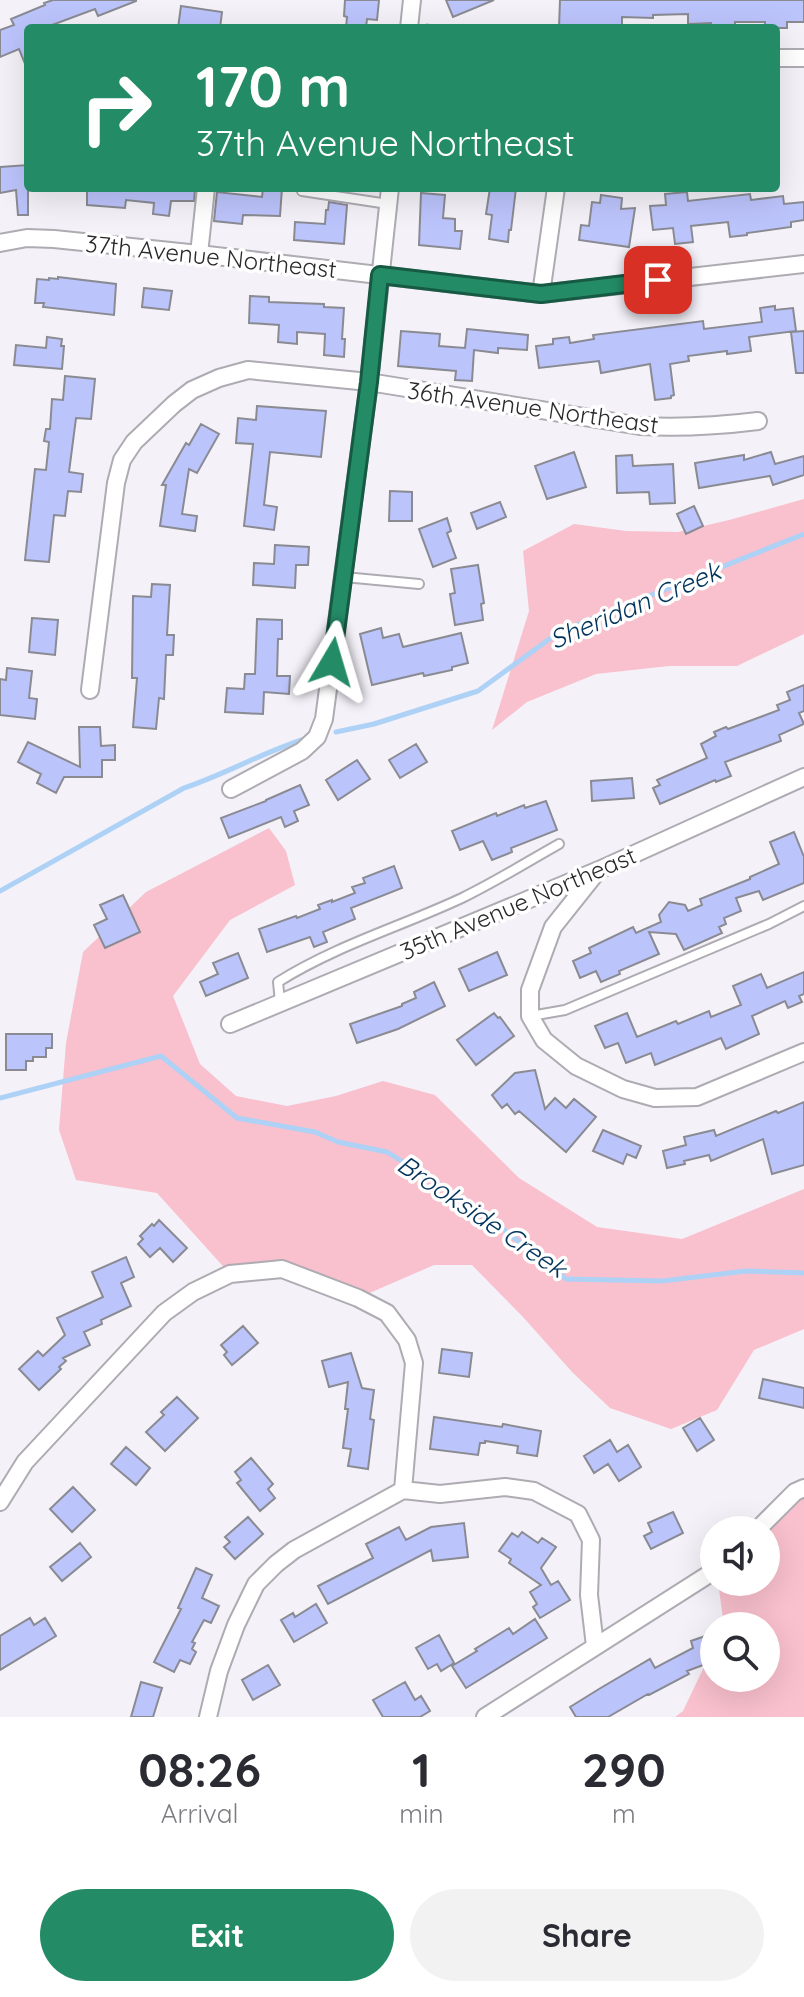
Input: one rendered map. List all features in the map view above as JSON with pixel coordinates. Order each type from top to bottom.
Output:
[{"type":"street","points":[[409,24],[412,0]]},
{"type":"street","points":[[780,58],[804,58]]},
{"type":"street","points":[[199,254],[206,192]]},
{"type":"street","points":[[541,294],[555,192]]},
{"type":"street","points":[[231,789],[302,751],[317,737],[324,719],[369,382],[389,196]]},
{"type":"street","name":"37th Avenue Northeast","points":[[0,243],[27,238],[54,239],[541,294],[804,264]]},
{"type":"street","name":"36th Avenue Northeast","points":[[90,690],[116,483],[122,460],[134,442],[174,404],[192,390],[219,378],[248,370],[369,382],[640,426],[718,426],[758,421]]},
{"type":"street","name":"35th Avenue Northeast","points":[[230,1024],[599,870],[804,777]]},
{"type":"street","points":[[599,870],[553,927],[530,990],[530,1016],[544,1040],[576,1066],[623,1089],[655,1098],[697,1097],[804,1052]]},
{"type":"street","points":[[0,1502],[25,1462],[164,1313],[193,1292],[230,1274],[282,1269],[358,1298],[387,1313],[407,1340],[414,1363],[403,1490]]},
{"type":"street","points":[[208,1717],[219,1671],[256,1584],[294,1550],[403,1490],[440,1494],[505,1487],[534,1491],[578,1514],[591,1540],[589,1595],[595,1646]]},
{"type":"street","points":[[771,1516],[795,1492],[804,1488]]},
{"type":"street","points":[[485,1717],[700,1580]]},
{"type":"lane","points":[[319,192],[389,196]]},
{"type":"lane","points":[[343,577],[419,584]]},
{"type":"lane","points":[[280,1003],[278,982],[301,967],[463,897],[559,844]]},
{"type":"lane","points":[[530,1016],[565,1010],[769,924],[804,906]]},
{"type":"shaded area","points":[[804,499],[804,634],[737,666],[669,666],[596,674],[527,702],[492,730],[529,611],[523,551],[574,524],[626,531],[678,532]]},
{"type":"shaded area","points":[[269,828],[286,851],[295,885],[230,920],[173,996],[200,1064],[236,1096],[287,1106],[336,1096],[383,1081],[435,1095],[519,1178],[597,1227],[682,1239],[804,1189],[804,1329],[754,1350],[717,1410],[671,1429],[610,1408],[472,1265],[434,1265],[358,1298],[282,1269],[230,1274],[157,1193],[76,1180],[59,1130],[66,1043],[83,952],[146,892]]},
{"type":"shaded area","points":[[804,1488],[804,1717],[675,1717],[683,1711],[700,1675],[700,1692],[780,1692],[780,1612],[722,1612],[720,1596],[780,1596],[779,1516]]},
{"type":"building","points":[[53,0],[136,0],[98,16],[95,9],[55,24],[24,24],[24,61],[19,49],[0,57],[0,30],[14,25],[11,19]]},
{"type":"building","points":[[345,0],[379,0],[377,20],[367,19],[366,24],[346,24],[347,17],[344,16]]},
{"type":"building","points":[[446,0],[494,0],[453,17]]},
{"type":"building","points":[[560,0],[804,0],[804,22],[787,22],[787,28],[765,22],[688,24],[688,14],[653,15],[653,18],[622,17],[622,24],[559,24]]},
{"type":"building","points":[[181,6],[222,12],[220,24],[179,24]]},
{"type":"building","points":[[24,165],[28,215],[18,215],[16,190],[0,193],[0,167]]},
{"type":"building","points":[[87,192],[195,192],[194,201],[171,201],[169,216],[153,214],[154,203],[126,200],[125,208],[87,205]]},
{"type":"building","points":[[217,192],[262,197],[263,192],[282,192],[280,216],[243,215],[242,224],[214,221]]},
{"type":"building","points":[[489,192],[516,192],[508,242],[489,239],[492,215],[486,214]]},
{"type":"building","points":[[687,192],[688,201],[750,194],[751,200],[783,196],[784,204],[804,202],[804,220],[791,222],[791,227],[730,237],[728,222],[691,226],[693,242],[675,244],[673,228],[653,230],[650,206],[666,205],[665,194]]},
{"type":"building","points":[[421,193],[445,195],[443,218],[455,219],[455,231],[462,231],[460,249],[419,245]]},
{"type":"building","points":[[601,195],[622,198],[621,209],[635,208],[629,247],[579,240],[581,225],[589,226],[592,202],[600,203]]},
{"type":"building","points":[[329,202],[347,205],[344,244],[294,240],[295,222],[325,224]]},
{"type":"building","points":[[58,277],[116,284],[114,315],[43,307],[44,303],[35,303],[37,279]]},
{"type":"building","points":[[144,288],[172,291],[169,310],[142,307]]},
{"type":"building","points":[[250,296],[269,297],[269,302],[344,308],[344,357],[324,355],[325,334],[297,332],[297,344],[278,342],[279,325],[249,323]]},
{"type":"building","points":[[775,306],[775,310],[793,308],[796,331],[749,337],[751,351],[688,356],[689,361],[670,364],[674,395],[671,398],[655,400],[650,364],[601,373],[599,361],[539,368],[536,346],[553,344],[553,339],[569,337],[570,343],[594,339],[593,335],[703,321],[704,329],[762,322],[760,308]]},
{"type":"building","points":[[467,329],[528,335],[527,350],[498,348],[498,353],[474,350],[472,381],[455,380],[456,371],[398,366],[401,331],[440,334],[439,346],[465,348]]},
{"type":"building","points":[[804,331],[804,373],[796,373],[791,332]]},
{"type":"building","points":[[47,337],[62,339],[62,369],[14,365],[16,345],[46,348]]},
{"type":"building","points":[[65,376],[95,379],[91,419],[76,418],[69,472],[83,474],[81,492],[68,491],[65,516],[54,515],[49,562],[25,560],[35,469],[46,470],[49,442],[44,441],[46,429],[50,429],[52,399],[63,400]]},
{"type":"building","points":[[257,406],[326,411],[321,457],[270,452],[264,505],[277,507],[274,530],[244,526],[253,444],[236,443],[238,418],[256,420]]},
{"type":"building","points":[[201,424],[219,434],[197,473],[189,469],[182,514],[197,516],[195,531],[160,526],[166,485],[162,485],[186,443],[189,445]]},
{"type":"building","points":[[574,452],[586,487],[547,499],[535,466]]},
{"type":"building","points":[[771,452],[775,464],[804,456],[804,475],[773,485],[770,476],[699,488],[695,463],[744,455],[744,460]]},
{"type":"building","points":[[632,455],[633,466],[673,464],[675,503],[650,504],[649,492],[617,493],[616,456]]},
{"type":"building","points":[[390,491],[412,492],[412,521],[389,521]]},
{"type":"building","points":[[500,502],[506,517],[477,529],[471,513]]},
{"type":"building","points":[[694,506],[703,526],[686,534],[677,514]]},
{"type":"building","points":[[447,518],[451,531],[447,533],[456,558],[433,567],[419,529]]},
{"type":"building","points":[[275,545],[309,547],[308,565],[296,565],[295,588],[253,585],[254,563],[274,564]]},
{"type":"building","points":[[478,565],[484,603],[481,604],[483,620],[455,625],[450,594],[455,593],[451,569]]},
{"type":"building","points":[[152,584],[170,585],[167,635],[174,635],[173,655],[166,655],[164,699],[159,698],[156,729],[133,727],[137,678],[132,678],[133,596],[151,597]]},
{"type":"building","points":[[32,618],[58,620],[55,655],[29,652]]},
{"type":"building","points":[[257,619],[282,620],[277,676],[290,676],[289,694],[264,692],[263,714],[225,712],[227,688],[244,689],[245,674],[255,674]]},
{"type":"building","points":[[381,628],[383,638],[399,634],[403,647],[461,633],[468,663],[452,667],[452,670],[372,685],[360,634]]},
{"type":"building","points":[[7,668],[32,671],[29,698],[37,699],[35,719],[0,715],[0,679],[6,680]]},
{"type":"building","points":[[804,685],[804,711],[799,713],[804,724],[779,735],[781,741],[725,762],[731,776],[660,804],[653,788],[660,785],[657,780],[707,758],[701,744],[716,736],[714,732],[779,710],[777,705],[790,700],[787,692]]},
{"type":"building","points":[[79,727],[100,727],[101,746],[115,745],[115,760],[102,760],[102,777],[64,777],[56,793],[37,783],[41,774],[18,762],[28,742],[80,767]]},
{"type":"building","points":[[416,744],[427,762],[400,778],[389,760]]},
{"type":"building","points":[[357,760],[370,779],[338,800],[326,780]]},
{"type":"building","points":[[632,778],[634,798],[592,801],[591,781]]},
{"type":"building","points":[[300,785],[309,805],[294,811],[298,821],[285,827],[281,817],[229,838],[221,818]]},
{"type":"building","points":[[546,801],[557,830],[511,848],[512,852],[492,860],[483,841],[460,850],[452,831],[496,813],[497,816],[524,805],[525,808]]},
{"type":"building","points":[[794,832],[804,857],[804,883],[763,900],[759,891],[736,898],[741,911],[724,918],[726,924],[719,927],[722,933],[684,950],[676,934],[649,932],[659,954],[601,982],[596,971],[580,978],[573,961],[591,953],[589,948],[633,927],[636,933],[661,922],[659,915],[669,902],[685,905],[688,911],[702,905],[700,899],[779,864],[770,842]]},
{"type":"building","points":[[394,866],[402,888],[351,908],[355,919],[323,932],[327,942],[314,947],[310,937],[267,952],[259,929],[297,918],[320,909],[318,905],[355,893],[352,887],[365,883],[363,878]]},
{"type":"building","points":[[123,895],[140,932],[105,948],[94,925],[107,919],[100,905]]},
{"type":"building","points":[[497,952],[507,975],[469,991],[459,969]]},
{"type":"building","points":[[238,953],[248,978],[206,996],[200,982],[218,974],[213,963]]},
{"type":"building","points":[[804,972],[804,994],[799,996],[802,1002],[788,1008],[785,1001],[752,1016],[759,1034],[726,1049],[721,1038],[655,1065],[651,1053],[626,1063],[618,1043],[605,1048],[595,1026],[627,1013],[637,1037],[676,1021],[678,1024],[709,1011],[711,1017],[741,1005],[733,986],[761,974],[767,988]]},
{"type":"building","points":[[434,982],[445,1006],[398,1029],[357,1043],[350,1024],[402,1006],[416,998],[414,992]]},
{"type":"building","points":[[494,1013],[514,1036],[476,1065],[457,1040]]},
{"type":"building","points":[[6,1034],[52,1034],[52,1048],[46,1048],[46,1057],[33,1057],[33,1061],[26,1061],[26,1070],[6,1070]]},
{"type":"building","points":[[535,1070],[545,1109],[555,1098],[566,1108],[574,1099],[596,1117],[566,1152],[519,1111],[515,1114],[507,1104],[502,1108],[492,1095],[515,1073]]},
{"type":"building","points":[[804,1102],[804,1165],[772,1174],[763,1139],[711,1161],[709,1155],[667,1168],[663,1151],[686,1145],[684,1137],[714,1130],[716,1136]]},
{"type":"building","points":[[603,1130],[641,1146],[636,1158],[627,1154],[623,1164],[593,1151]]},
{"type":"building","points":[[159,1220],[187,1248],[173,1262],[160,1248],[150,1257],[138,1244],[143,1239],[140,1236]]},
{"type":"building","points":[[126,1257],[134,1277],[121,1283],[131,1306],[84,1332],[90,1345],[63,1358],[66,1361],[59,1367],[61,1369],[39,1390],[19,1369],[38,1351],[43,1356],[65,1335],[57,1318],[103,1297],[92,1272]]},
{"type":"building","points":[[243,1326],[258,1343],[232,1365],[221,1345]]},
{"type":"building","points":[[442,1349],[472,1353],[469,1377],[439,1373]]},
{"type":"building","points":[[351,1353],[362,1388],[374,1390],[368,1469],[348,1466],[351,1449],[343,1448],[348,1382],[329,1387],[322,1361]]},
{"type":"building","points":[[763,1379],[804,1388],[804,1408],[759,1398]]},
{"type":"building","points":[[177,1397],[198,1418],[165,1451],[146,1432]]},
{"type":"building","points":[[434,1417],[541,1431],[537,1456],[517,1453],[518,1446],[485,1441],[480,1443],[478,1455],[430,1449]]},
{"type":"building","points":[[700,1418],[714,1440],[697,1451],[683,1428]]},
{"type":"building","points":[[610,1440],[617,1452],[628,1445],[641,1467],[619,1481],[608,1464],[594,1473],[584,1456]]},
{"type":"building","points":[[126,1447],[150,1468],[136,1485],[111,1464]]},
{"type":"building","points":[[251,1458],[273,1484],[268,1489],[275,1498],[260,1511],[237,1483],[241,1480],[235,1472]]},
{"type":"building","points":[[73,1487],[95,1510],[72,1532],[50,1509]]},
{"type":"building","points":[[673,1512],[683,1533],[651,1549],[644,1536],[652,1532],[648,1523]]},
{"type":"building","points":[[248,1517],[263,1534],[235,1559],[224,1547],[230,1542],[225,1537]]},
{"type":"building","points":[[464,1523],[468,1557],[433,1561],[431,1550],[328,1604],[318,1586],[373,1558],[366,1544],[399,1527],[406,1540],[431,1527]]},
{"type":"building","points":[[522,1532],[538,1543],[542,1538],[556,1547],[541,1568],[551,1585],[558,1581],[570,1600],[540,1618],[533,1607],[537,1604],[530,1592],[541,1585],[509,1563],[511,1559],[499,1551],[512,1533],[518,1537]]},
{"type":"building","points":[[80,1543],[91,1557],[62,1581],[50,1567]]},
{"type":"building","points":[[196,1568],[212,1575],[202,1598],[219,1606],[211,1623],[204,1620],[192,1642],[195,1643],[192,1649],[196,1652],[190,1664],[180,1660],[174,1672],[154,1662],[181,1609],[178,1608]]},
{"type":"building","points":[[316,1604],[327,1623],[294,1642],[281,1620],[293,1613],[295,1617]]},
{"type":"building","points":[[30,1618],[34,1625],[45,1618],[56,1636],[0,1670],[0,1636]]},
{"type":"building","points":[[535,1619],[547,1638],[466,1688],[452,1666],[509,1628],[513,1634]]},
{"type":"building","points":[[439,1635],[454,1663],[441,1671],[437,1664],[428,1669],[416,1648]]},
{"type":"building","points":[[700,1638],[700,1666],[687,1671],[689,1674],[608,1717],[576,1717],[570,1707],[650,1659],[655,1668],[693,1648],[691,1641]]},
{"type":"building","points":[[268,1665],[280,1685],[253,1700],[242,1680]]},
{"type":"building","points":[[141,1682],[162,1688],[153,1717],[131,1717]]},
{"type":"building","points":[[405,1682],[415,1700],[421,1696],[430,1711],[420,1717],[383,1717],[373,1700]]},
{"type":"waterway","name":"Sheridan Creek","points":[[336,732],[374,724],[478,691],[559,632],[804,534]]},
{"type":"waterway","name":"Sheridan Creek","points":[[0,891],[184,788],[305,739]]},
{"type":"waterway","name":"Brookside Creek","points":[[0,1098],[161,1056],[237,1118],[315,1132],[338,1142],[387,1152],[474,1206],[566,1279],[662,1281],[746,1271],[804,1273]]},
{"type":"route","points":[[332,662],[380,275],[541,294],[658,280]]}]
